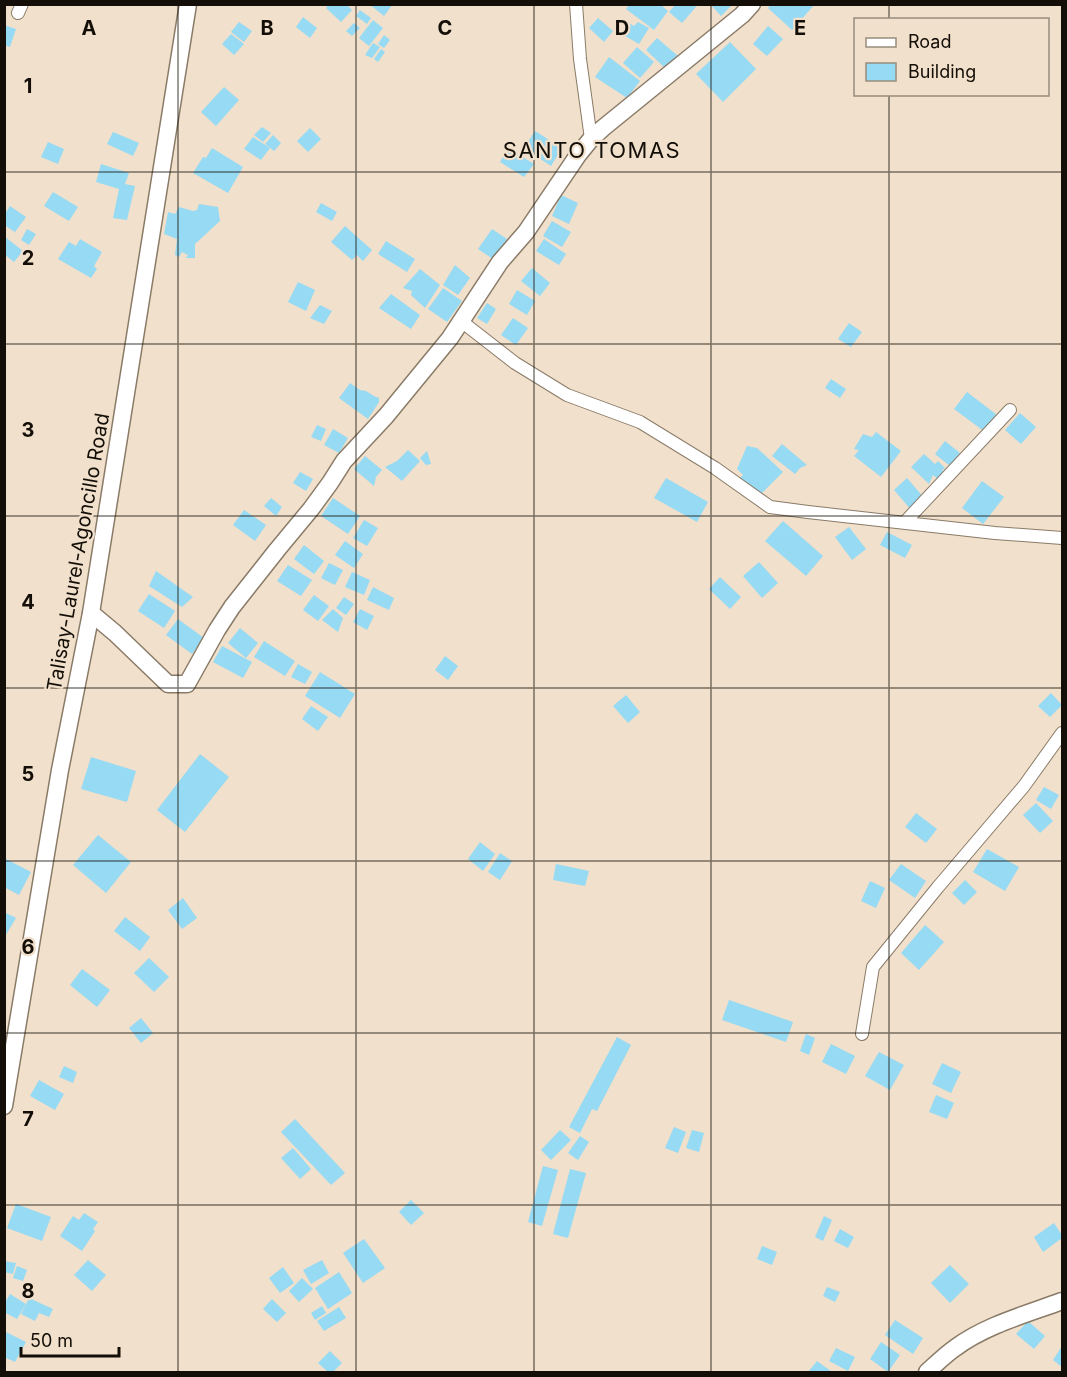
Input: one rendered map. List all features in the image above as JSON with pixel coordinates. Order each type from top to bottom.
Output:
[{"type":"main road","name":"Talisay-Laurel-Agoncillo Road","points":[[4,1106],[60,770],[91,613],[188,4]]},
{"type":"main road","points":[[91,613],[116,633],[168,684],[187,684],[232,607],[311,509],[344,461],[386,416],[450,338],[500,262],[526,232],[564,174],[591,140],[742,15],[752,4]]},
{"type":"main road","points":[[927,1372],[955,1347],[979,1333],[1062,1301]]},
{"type":"street","points":[[576,4],[579,59],[591,140]]},
{"type":"street","points":[[461,321],[515,363],[558,390],[640,422],[715,468],[770,507],[995,533],[1062,538]]},
{"type":"street","points":[[905,522],[1010,410]]},
{"type":"street","points":[[862,1034],[873,967],[1024,786],[1062,733]]},
{"type":"building","points":[[329,4],[346,4],[352,10],[341,22],[326,8]]},
{"type":"building","points":[[369,4],[393,4],[384,16]]},
{"type":"building","points":[[630,4],[660,4],[668,11],[654,30],[626,9]]},
{"type":"building","points":[[676,4],[694,4],[696,7],[682,23],[669,12]]},
{"type":"building","points":[[710,4],[733,4],[721,16]]},
{"type":"building","points":[[771,4],[815,4],[792,30],[768,8]]},
{"type":"building","points":[[360,10],[371,18],[367,24],[356,16]]},
{"type":"building","points":[[303,17],[317,28],[310,38],[296,27]]},
{"type":"building","points":[[598,18],[613,31],[604,42],[589,28]]},
{"type":"building","points":[[373,20],[383,28],[369,46],[359,38]]},
{"type":"building","points":[[239,22],[252,31],[244,42],[231,32]]},
{"type":"building","points":[[638,22],[649,28],[639,44],[620,33],[629,23],[634,26]]},
{"type":"building","points":[[354,23],[360,28],[352,36],[346,31]]},
{"type":"building","points":[[4,25],[16,29],[10,47],[4,45]]},
{"type":"building","points":[[768,26],[783,39],[767,56],[753,44]]},
{"type":"building","points":[[231,34],[244,44],[234,55],[222,44]]},
{"type":"building","points":[[384,35],[390,40],[384,48],[378,44]]},
{"type":"building","points":[[657,38],[678,56],[666,69],[646,50]]},
{"type":"building","points":[[730,42],[756,69],[723,102],[696,74]]},
{"type":"building","points":[[373,43],[380,47],[372,58],[365,55]]},
{"type":"building","points":[[637,47],[654,62],[640,78],[623,63]]},
{"type":"building","points":[[381,49],[385,52],[378,62],[374,59]]},
{"type":"building","points":[[609,57],[640,81],[627,98],[595,77]]},
{"type":"building","points":[[224,87],[239,100],[216,126],[201,112]]},
{"type":"building","points":[[262,127],[271,133],[263,142],[254,135]]},
{"type":"building","points":[[310,128],[321,139],[308,152],[297,141]]},
{"type":"building","points":[[535,131],[562,148],[551,166],[524,148]]},
{"type":"building","points":[[113,132],[139,143],[133,156],[107,144]]},
{"type":"building","points":[[273,135],[281,143],[274,151],[265,144]]},
{"type":"building","points":[[253,137],[270,148],[261,160],[244,149]]},
{"type":"building","points":[[48,142],[64,149],[58,164],[41,157]]},
{"type":"building","points":[[212,148],[243,167],[228,193],[193,173]]},
{"type":"building","points":[[508,148],[534,164],[524,177],[500,162]]},
{"type":"building","points":[[101,164],[129,173],[125,184],[135,186],[127,220],[113,218],[119,189],[96,182]]},
{"type":"building","points":[[53,192],[78,207],[69,221],[44,206]]},
{"type":"building","points":[[561,195],[578,203],[569,224],[552,216]]},
{"type":"building","points":[[321,203],[337,212],[332,221],[316,212]]},
{"type":"building","points":[[199,204],[218,207],[220,221],[195,244],[195,258],[186,258],[188,255],[182,252],[179,257],[175,255],[177,239],[164,234],[168,212],[175,214],[179,207],[197,210]]},
{"type":"building","points":[[10,206],[26,217],[15,232],[4,225],[4,215]]},
{"type":"building","points":[[552,221],[571,232],[562,247],[543,236]]},
{"type":"building","points":[[345,226],[372,250],[363,261],[357,255],[352,260],[331,242]]},
{"type":"building","points":[[27,229],[36,234],[29,245],[21,240]]},
{"type":"building","points":[[492,229],[507,239],[493,259],[478,249]]},
{"type":"building","points":[[4,236],[23,251],[14,262],[4,254]]},
{"type":"building","points":[[80,239],[102,252],[94,266],[97,269],[91,278],[58,259],[69,242],[76,246]]},
{"type":"building","points":[[544,239],[566,254],[559,265],[536,251]]},
{"type":"building","points":[[386,241],[415,259],[407,272],[378,254]]},
{"type":"building","points":[[455,265],[470,278],[458,295],[443,285]]},
{"type":"building","points":[[532,268],[550,283],[540,296],[521,281]]},
{"type":"building","points":[[420,269],[440,285],[425,308],[411,295],[412,291],[403,288]]},
{"type":"building","points":[[298,282],[315,290],[306,311],[288,302]]},
{"type":"building","points":[[443,288],[462,301],[447,322],[428,309]]},
{"type":"building","points":[[517,290],[535,301],[527,315],[509,304]]},
{"type":"building","points":[[391,294],[420,315],[411,329],[379,308]]},
{"type":"building","points":[[487,303],[496,309],[487,324],[477,318]]},
{"type":"building","points":[[320,305],[332,311],[324,324],[310,318]]},
{"type":"building","points":[[513,318],[528,328],[516,345],[501,335]]},
{"type":"building","points":[[849,323],[862,332],[851,347],[838,339]]},
{"type":"building","points":[[831,379],[846,389],[840,398],[825,388]]},
{"type":"building","points":[[350,383],[379,398],[379,402],[368,419],[339,398]]},
{"type":"building","points":[[967,392],[997,415],[985,432],[954,409]]},
{"type":"building","points":[[1020,413],[1036,427],[1021,444],[1005,430]]},
{"type":"building","points":[[317,425],[326,429],[321,441],[311,437]]},
{"type":"building","points":[[333,429],[348,438],[339,453],[324,445]]},
{"type":"building","points":[[876,432],[901,451],[881,477],[854,456],[859,450],[854,449],[863,434],[872,437]]},
{"type":"building","points":[[945,441],[960,453],[950,466],[935,454]]},
{"type":"building","points":[[782,444],[807,465],[795,474],[772,456]]},
{"type":"building","points":[[747,446],[757,448],[783,472],[760,495],[739,479],[743,475],[737,469]]},
{"type":"building","points":[[408,450],[420,461],[402,481],[385,467],[397,461]]},
{"type":"building","points":[[427,451],[431,464],[426,465],[420,458]]},
{"type":"building","points":[[924,454],[935,464],[938,461],[945,468],[943,471],[946,468],[950,472],[938,479],[933,475],[929,484],[911,467]]},
{"type":"building","points":[[365,456],[382,470],[376,477],[374,486],[354,469]]},
{"type":"building","points":[[300,472],[313,479],[306,491],[293,483]]},
{"type":"building","points":[[666,478],[708,502],[697,522],[654,498]]},
{"type":"building","points":[[907,478],[925,499],[912,511],[894,490]]},
{"type":"building","points":[[982,481],[1004,497],[983,524],[962,508]]},
{"type":"building","points":[[271,498],[282,507],[276,516],[264,506]]},
{"type":"building","points":[[333,498],[360,516],[348,534],[321,516]]},
{"type":"building","points":[[244,510],[266,525],[255,541],[233,525]]},
{"type":"building","points":[[364,520],[378,528],[367,546],[353,538]]},
{"type":"building","points":[[783,521],[823,556],[806,576],[765,541]]},
{"type":"building","points":[[849,527],[866,549],[852,560],[835,537]]},
{"type":"building","points":[[887,532],[912,545],[905,558],[880,545]]},
{"type":"building","points":[[345,541],[363,554],[354,568],[335,555]]},
{"type":"building","points":[[304,545],[324,561],[314,574],[294,559]]},
{"type":"building","points":[[759,562],[778,583],[762,598],[743,576]]},
{"type":"building","points":[[329,563],[343,570],[335,585],[321,578]]},
{"type":"building","points":[[288,565],[312,580],[301,596],[277,581]]},
{"type":"building","points":[[156,571],[193,597],[182,607],[149,586]]},
{"type":"building","points":[[352,572],[370,580],[364,595],[345,587]]},
{"type":"building","points":[[720,577],[741,597],[730,609],[709,589]]},
{"type":"building","points":[[373,587],[394,598],[389,610],[367,600]]},
{"type":"building","points":[[149,594],[175,611],[164,628],[138,611]]},
{"type":"building","points":[[314,595],[329,606],[318,621],[303,610]]},
{"type":"building","points":[[344,597],[354,604],[346,615],[336,608]]},
{"type":"building","points":[[333,609],[343,618],[338,632],[322,620]]},
{"type":"building","points":[[360,609],[374,616],[367,630],[353,622]]},
{"type":"building","points":[[178,619],[204,638],[192,654],[166,635]]},
{"type":"building","points":[[240,628],[258,643],[246,658],[228,643]]},
{"type":"building","points":[[264,641],[295,661],[285,676],[254,657]]},
{"type":"building","points":[[222,646],[252,662],[243,678],[213,662]]},
{"type":"building","points":[[445,656],[458,666],[448,680],[435,670]]},
{"type":"building","points":[[298,664],[312,672],[305,684],[291,677]]},
{"type":"building","points":[[320,672],[355,694],[340,718],[305,696]]},
{"type":"building","points":[[1051,693],[1062,705],[1050,717],[1038,706]]},
{"type":"building","points":[[626,695],[640,712],[628,723],[613,706]]},
{"type":"building","points":[[311,706],[328,717],[318,731],[302,719]]},
{"type":"building","points":[[200,754],[229,777],[185,832],[157,810]]},
{"type":"building","points":[[91,757],[136,771],[127,802],[81,789]]},
{"type":"building","points":[[1044,787],[1059,795],[1051,809],[1036,800]]},
{"type":"building","points":[[1036,803],[1053,821],[1040,833],[1023,815]]},
{"type":"building","points":[[916,813],[937,829],[926,843],[905,827]]},
{"type":"building","points":[[98,835],[131,862],[106,893],[73,865]]},
{"type":"building","points":[[480,842],[495,854],[483,871],[468,859]]},
{"type":"building","points":[[987,849],[1019,867],[1005,891],[973,872]]},
{"type":"building","points":[[500,853],[512,861],[500,880],[488,872]]},
{"type":"building","points":[[4,858],[31,872],[19,895],[4,887]]},
{"type":"building","points":[[556,864],[589,871],[585,886],[553,880]]},
{"type":"building","points":[[901,864],[926,881],[915,898],[889,880]]},
{"type":"building","points":[[965,880],[977,892],[964,905],[952,893]]},
{"type":"building","points":[[870,881],[885,888],[876,908],[861,901]]},
{"type":"building","points":[[183,898],[197,918],[182,929],[168,910]]},
{"type":"building","points":[[4,912],[16,918],[4,938]]},
{"type":"building","points":[[125,917],[150,937],[140,951],[114,931]]},
{"type":"building","points":[[925,925],[944,942],[919,970],[901,953]]},
{"type":"building","points":[[149,958],[169,977],[154,992],[134,973]]},
{"type":"building","points":[[82,969],[110,990],[97,1007],[70,985]]},
{"type":"building","points":[[729,1000],[793,1022],[786,1042],[722,1020]]},
{"type":"building","points":[[141,1018],[153,1033],[141,1043],[129,1028]]},
{"type":"building","points":[[806,1034],[815,1038],[809,1055],[800,1051]]},
{"type":"building","points":[[617,1037],[631,1045],[597,1111],[592,1109],[580,1133],[569,1127]]},
{"type":"building","points":[[831,1044],[855,1056],[846,1074],[822,1062]]},
{"type":"building","points":[[879,1052],[904,1065],[890,1090],[865,1076]]},
{"type":"building","points":[[942,1063],[961,1072],[951,1093],[932,1084]]},
{"type":"building","points":[[64,1066],[77,1072],[73,1083],[59,1077]]},
{"type":"building","points":[[39,1080],[64,1094],[55,1110],[30,1096]]},
{"type":"building","points":[[936,1095],[954,1103],[947,1119],[929,1112]]},
{"type":"building","points":[[295,1119],[345,1173],[331,1185],[281,1132]]},
{"type":"building","points":[[674,1127],[686,1132],[678,1153],[665,1148]]},
{"type":"building","points":[[560,1130],[571,1140],[551,1160],[541,1150]]},
{"type":"building","points":[[692,1130],[704,1133],[699,1152],[686,1148]]},
{"type":"building","points":[[580,1136],[589,1142],[578,1160],[568,1153]]},
{"type":"building","points":[[293,1148],[311,1169],[300,1179],[281,1158]]},
{"type":"building","points":[[543,1166],[558,1170],[542,1226],[528,1222]]},
{"type":"building","points":[[570,1169],[586,1173],[568,1238],[553,1234]]},
{"type":"building","points":[[411,1200],[424,1213],[411,1225],[399,1212]]},
{"type":"building","points":[[16,1204],[51,1217],[42,1241],[7,1228]]},
{"type":"building","points":[[84,1213],[98,1222],[82,1251],[60,1236],[73,1216],[79,1220]]},
{"type":"building","points":[[824,1216],[832,1220],[823,1241],[815,1237]]},
{"type":"building","points":[[1054,1223],[1062,1238],[1043,1252],[1034,1237]]},
{"type":"building","points":[[840,1229],[854,1237],[848,1248],[834,1241]]},
{"type":"building","points":[[364,1239],[385,1268],[363,1283],[343,1253]]},
{"type":"building","points":[[762,1246],[777,1252],[772,1265],[757,1259]]},
{"type":"building","points":[[88,1260],[106,1275],[92,1291],[74,1275]]},
{"type":"building","points":[[322,1260],[329,1273],[311,1284],[303,1270]]},
{"type":"building","points":[[4,1261],[16,1263],[13,1274],[4,1272]]},
{"type":"building","points":[[950,1265],[969,1284],[950,1303],[931,1283]]},
{"type":"building","points":[[17,1266],[27,1270],[23,1281],[13,1278]]},
{"type":"building","points":[[283,1267],[294,1283],[280,1293],[269,1278]]},
{"type":"building","points":[[339,1272],[352,1293],[328,1309],[315,1288]]},
{"type":"building","points":[[302,1278],[313,1289],[299,1302],[289,1291]]},
{"type":"building","points":[[827,1287],[840,1292],[835,1302],[823,1296]]},
{"type":"building","points":[[10,1294],[26,1304],[17,1319],[4,1312],[4,1304]]},
{"type":"building","points":[[29,1298],[53,1309],[49,1317],[39,1313],[35,1321],[21,1314]]},
{"type":"building","points":[[272,1299],[286,1313],[277,1322],[263,1309]]},
{"type":"building","points":[[322,1306],[326,1313],[315,1320],[311,1313]]},
{"type":"building","points":[[339,1307],[346,1318],[324,1331],[317,1321]]},
{"type":"building","points":[[895,1320],[923,1338],[913,1354],[885,1335]]},
{"type":"building","points":[[1028,1321],[1045,1336],[1034,1349],[1016,1334]]},
{"type":"building","points":[[4,1331],[26,1342],[15,1362],[4,1357]]},
{"type":"building","points":[[881,1342],[900,1355],[888,1372],[870,1359]]},
{"type":"building","points":[[1062,1346],[1062,1367],[1053,1360]]},
{"type":"building","points":[[836,1348],[855,1357],[848,1371],[829,1361]]},
{"type":"building","points":[[330,1351],[342,1363],[333,1372],[328,1372],[318,1363]]},
{"type":"building","points":[[817,1361],[832,1372],[808,1372]]},
{"type":"district","name":"SANTO TOMAS","points":[[592,150]]}]
